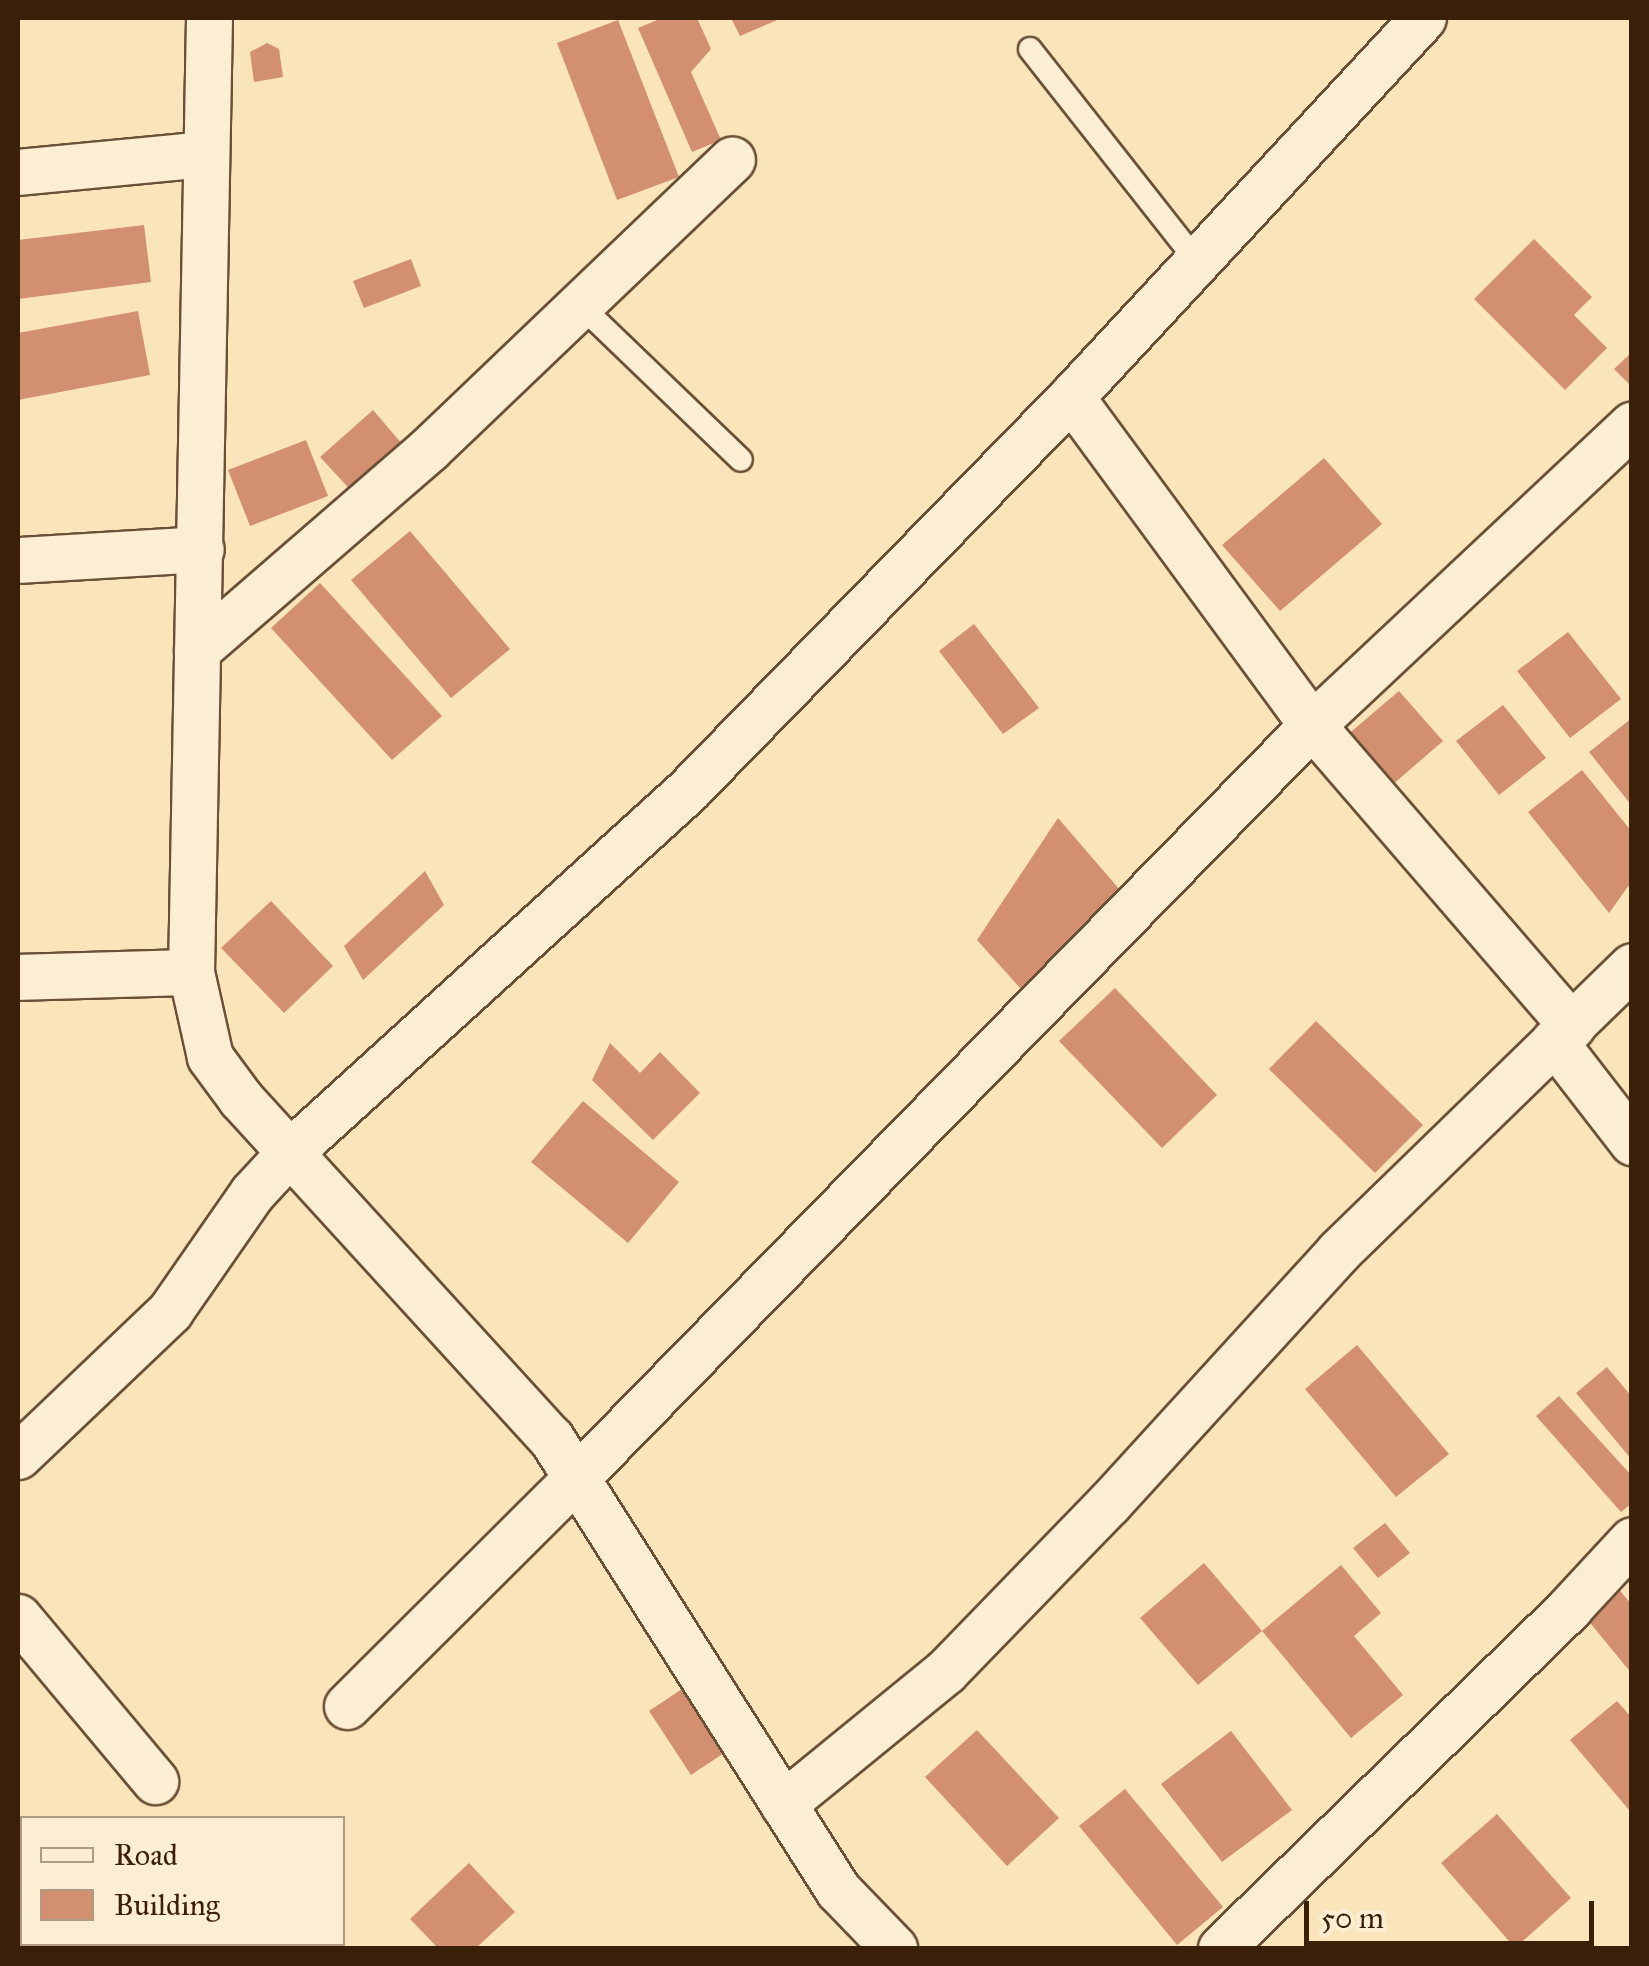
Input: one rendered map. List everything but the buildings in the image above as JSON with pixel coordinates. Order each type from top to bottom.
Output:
[{"type":"street","points":[[208,18],[191,972],[210,1057],[290,1152],[539,1425],[838,1890],[894,1948]]},
{"type":"street","points":[[18,1456],[170,1311],[252,1193],[290,1152],[687,790],[1071,397],[1423,18]]},
{"type":"street","points":[[18,172],[205,154]]},
{"type":"street","points":[[197,650],[429,449],[732,160]]},
{"type":"street","points":[[1071,397],[1312,725],[1563,1033],[1632,1142]]},
{"type":"street","points":[[347,1706],[576,1478],[1312,725],[1632,425]]},
{"type":"street","points":[[18,560],[201,549]]},
{"type":"street","points":[[782,1804],[946,1671],[1109,1503],[1338,1252],[1632,966]]},
{"type":"street","points":[[18,977],[191,972]]},
{"type":"street","points":[[1221,1948],[1570,1608],[1632,1540]]},
{"type":"street","points":[[18,1617],[155,1781]]},
{"type":"lane","points":[[1030,49],[1196,260]]},
{"type":"lane","points":[[580,305],[741,460]]}]
